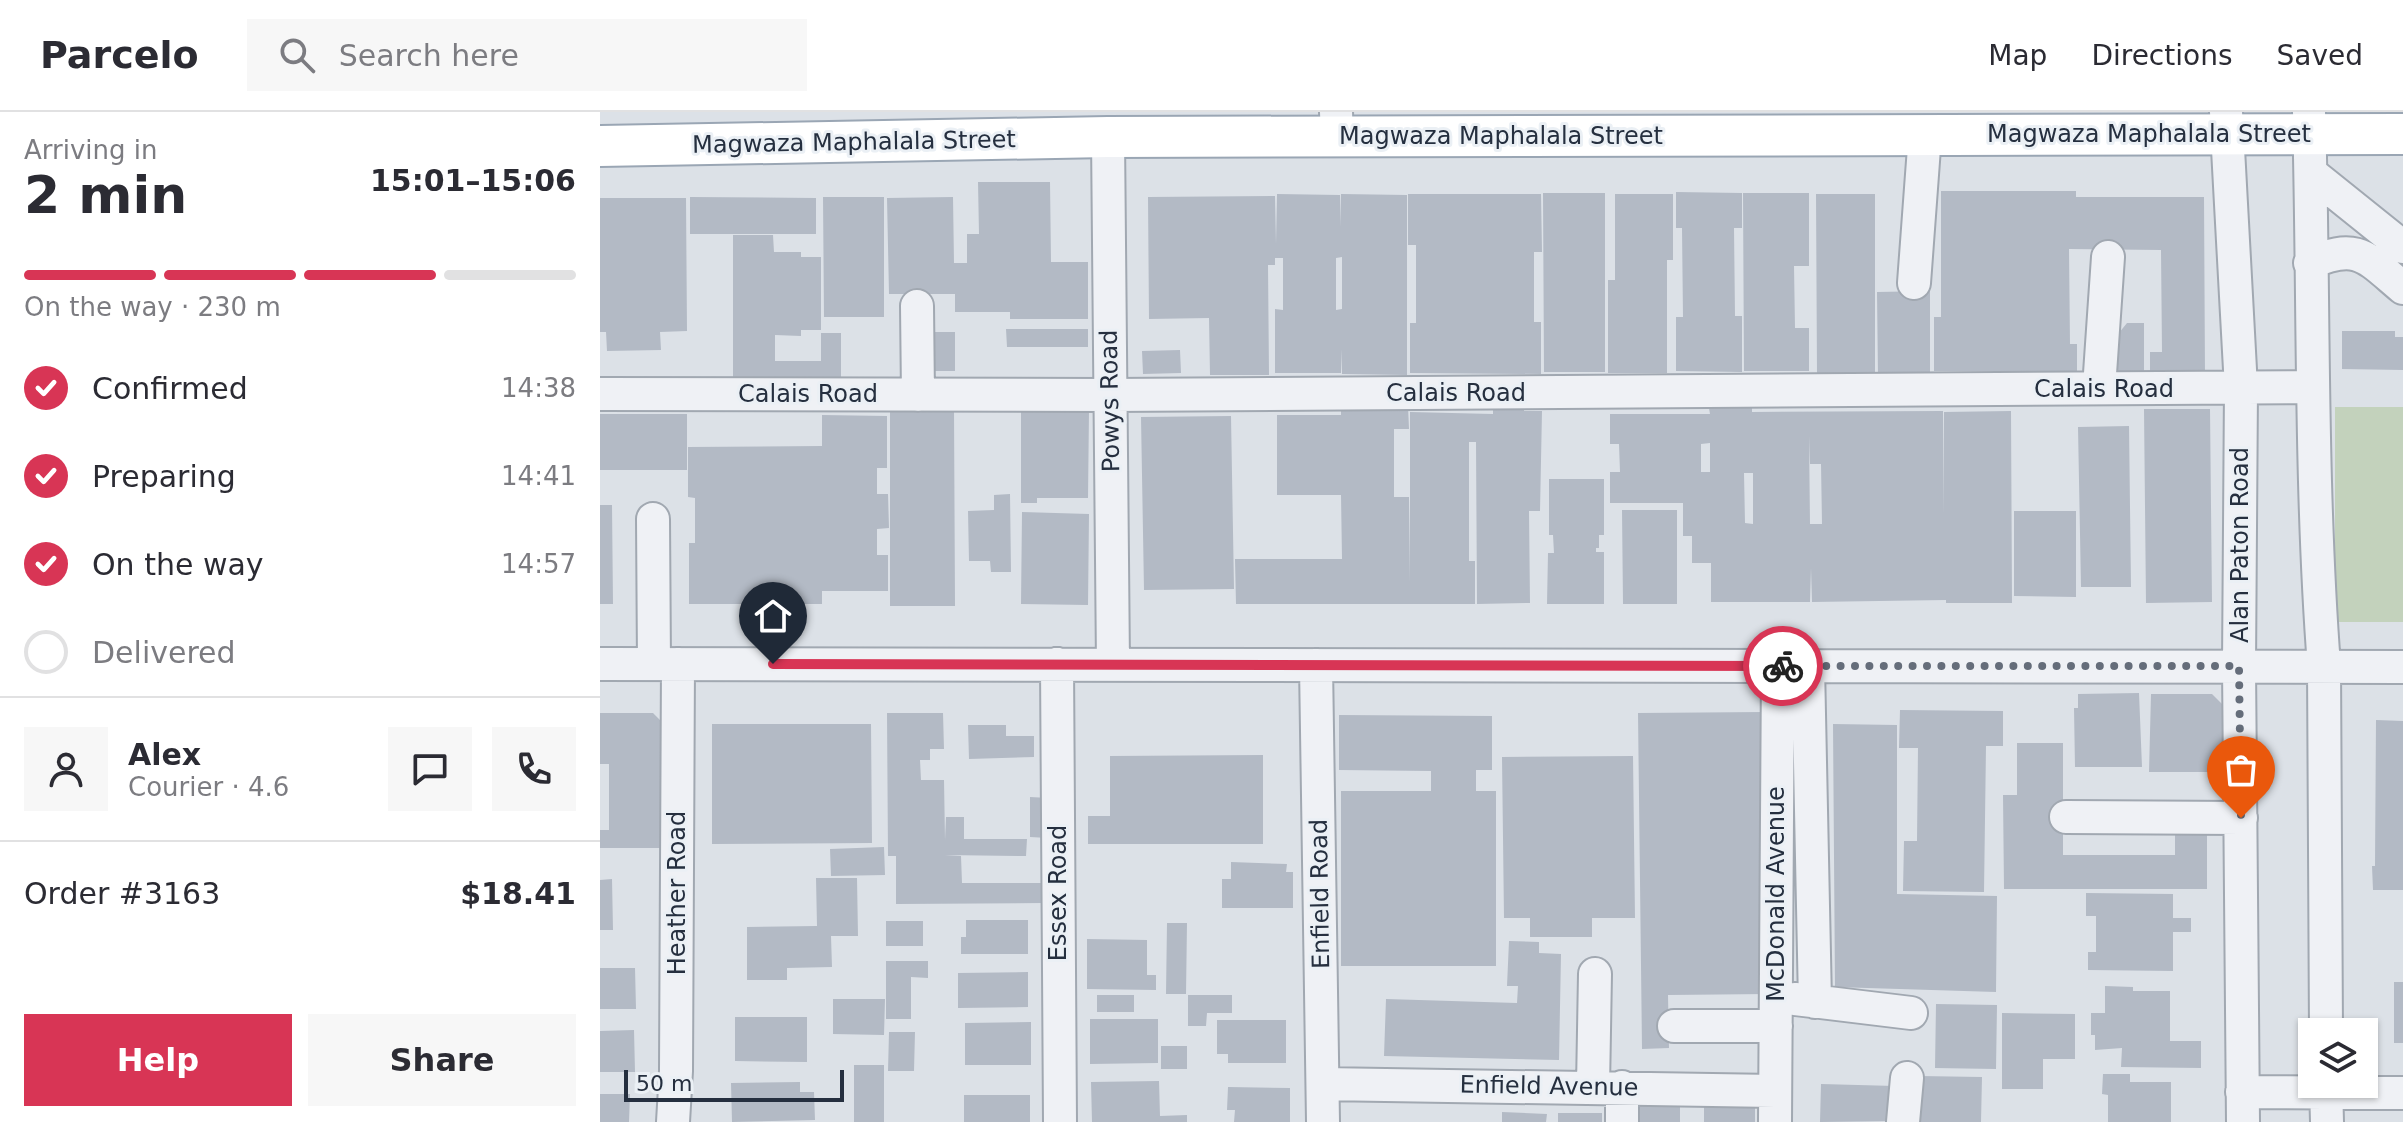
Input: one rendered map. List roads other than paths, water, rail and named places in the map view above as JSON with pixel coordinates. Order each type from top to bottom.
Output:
[{"type":"main road","name":"Magwaza Maphalala Street","points":[[600,146],[1108,137],[1337,124],[1850,123],[1925,134],[2310,123],[2403,134]]},
{"type":"street","name":"Alan Paton Road","points":[[2227,123],[2241,388],[2242,1107]]},
{"type":"street","points":[[2310,123],[2313,387],[2319,608],[2324,666],[2326,1018]]},
{"type":"street","points":[[1914,283],[1925,134]]},
{"type":"street","name":"Powys Road","points":[[1108,137],[1113,665]]},
{"type":"street","points":[[2312,174],[2403,247]]},
{"type":"street","points":[[2310,263],[2347,251],[2367,258],[2403,288]]},
{"type":"street","points":[[2099,388],[2108,257]]},
{"type":"street","points":[[917,306],[918,395]]},
{"type":"street","name":"Calais Road","points":[[600,394],[1110,395],[2313,387]]},
{"type":"street","name":"Heather Road","points":[[653,519],[666,664],[676,1055],[673,1122]]},
{"type":"street","points":[[600,664],[2403,667]]},
{"type":"street","name":"Essex Road","points":[[1057,664],[1060,1122]]},
{"type":"street","name":"Enfield Road","points":[[1316,665],[1323,1122]]},
{"type":"street","points":[[1793,666],[1815,1002]]},
{"type":"street","name":"McDonald Avenue","points":[[1775,1106],[1776,1012],[1793,666]]},
{"type":"street","points":[[2066,817],[2241,818]]},
{"type":"street","points":[[1595,974],[1608,1087],[1622,1122]]},
{"type":"street","points":[[1674,1026],[1776,1012],[1815,1002],[1911,1013]]},
{"type":"street","points":[[1903,1122],[1907,1078]]},
{"type":"street","name":"Enfield Avenue","points":[[1323,1084],[1608,1087],[1775,1106]]},
{"type":"street","points":[[2242,1107],[2403,1093]]}]
